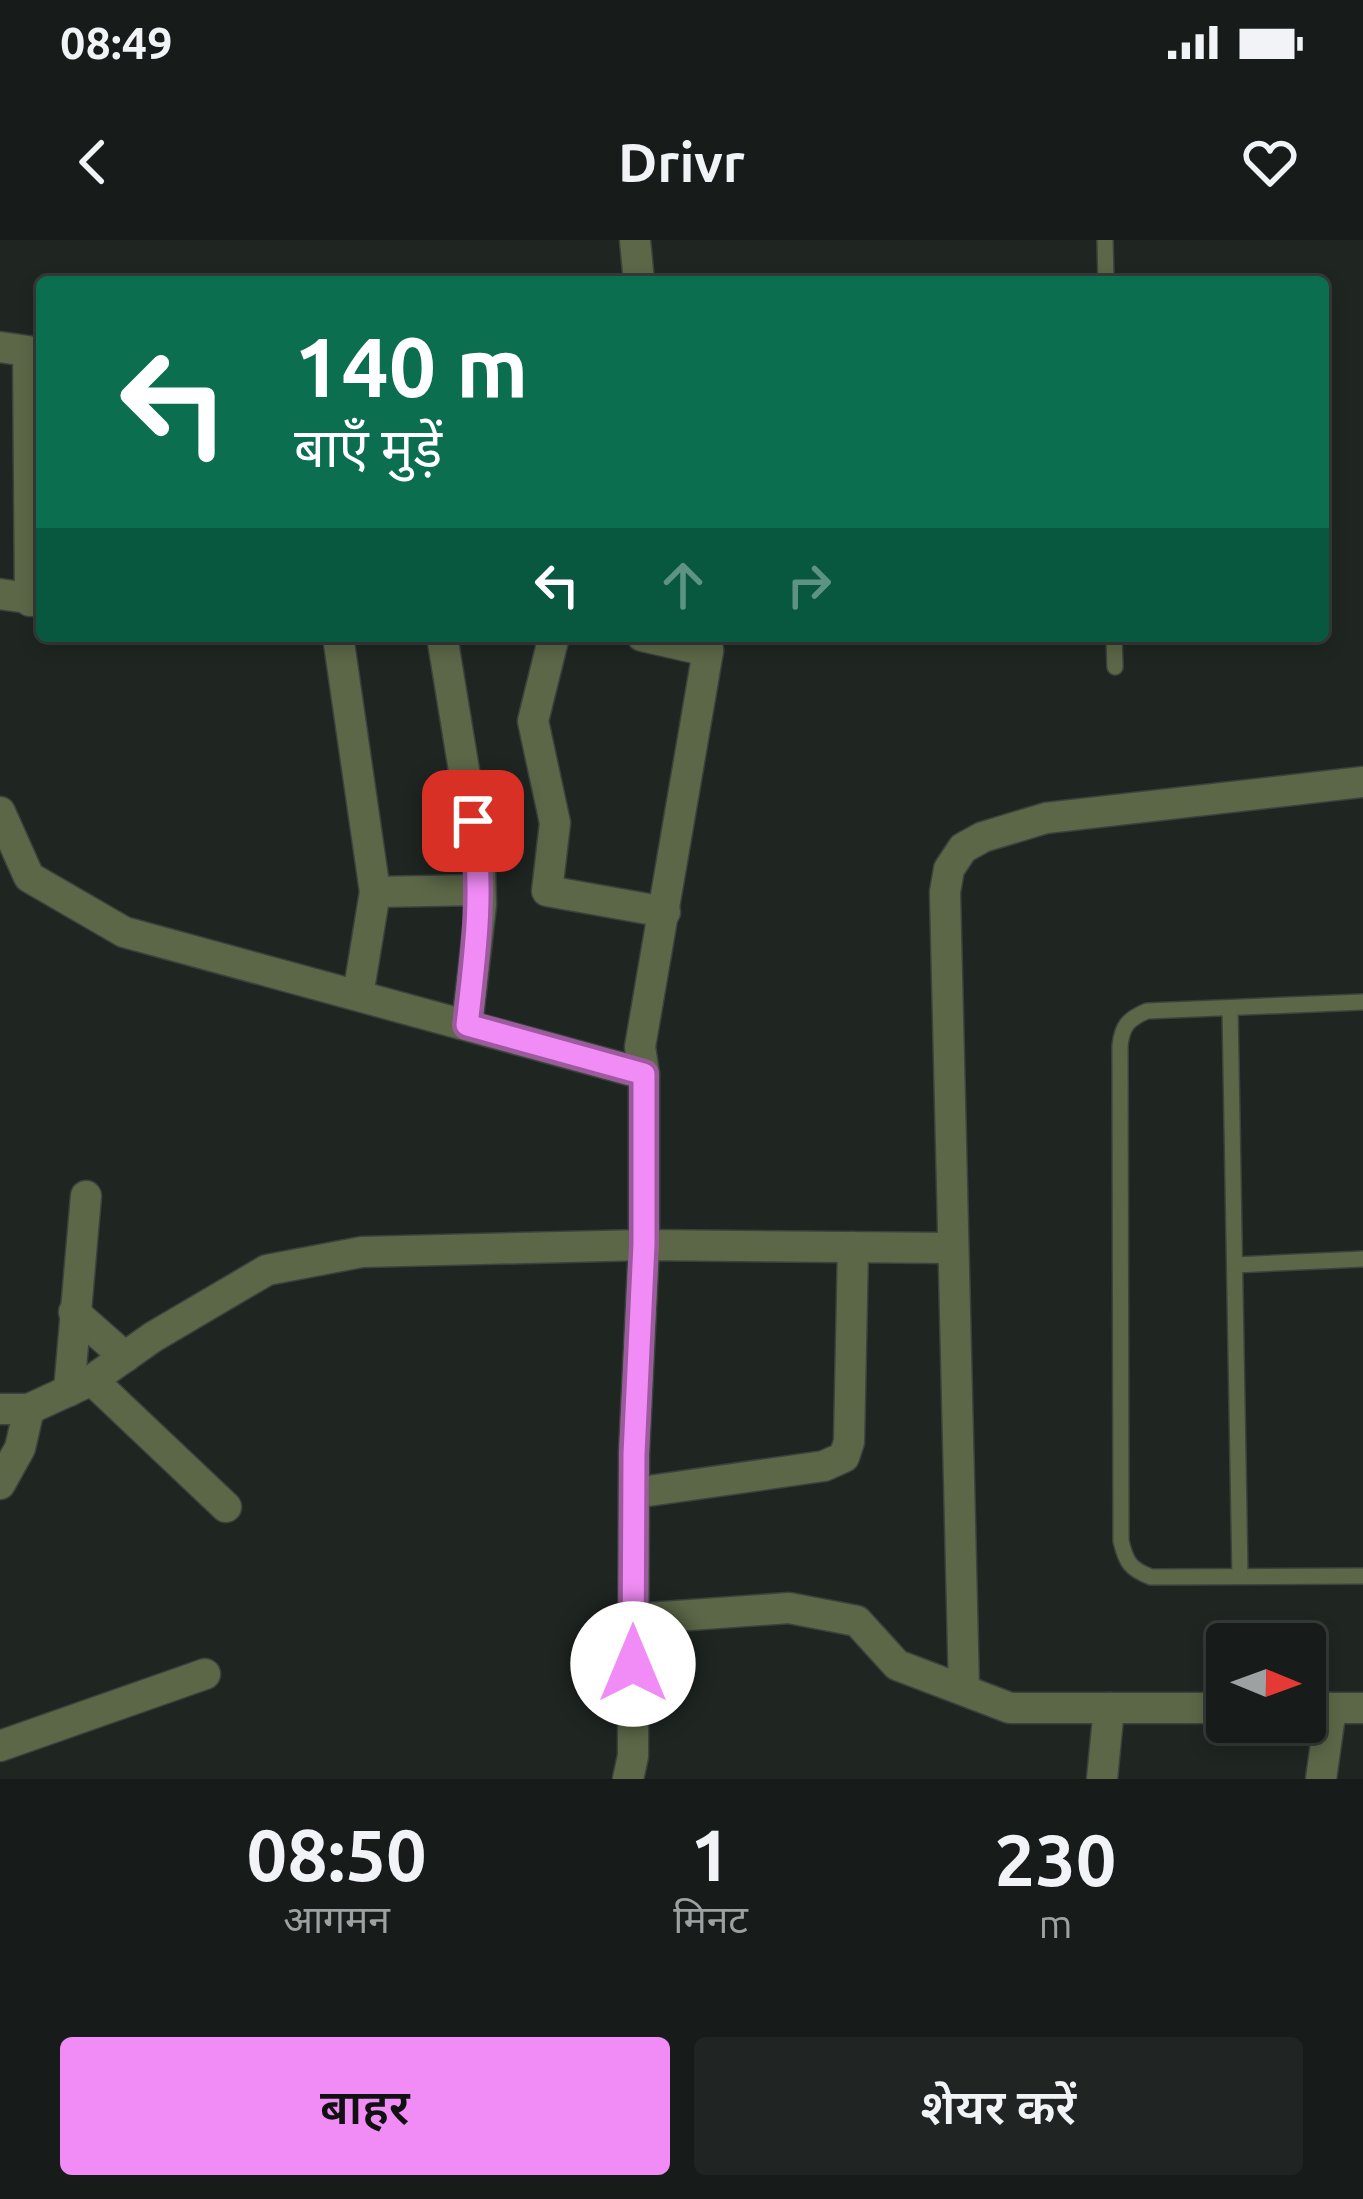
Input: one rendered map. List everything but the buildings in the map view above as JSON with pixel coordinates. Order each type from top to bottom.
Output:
[{"type":"street","points":[[635,240],[638,276]]},
{"type":"street","points":[[0,347],[28,351],[24,598]]},
{"type":"street","points":[[339,642],[375,892],[358,995]]},
{"type":"street","points":[[443,642],[480,868],[467,1025]]},
{"type":"street","points":[[553,642],[533,722],[555,823],[547,891],[665,912]]},
{"type":"street","points":[[628,1779],[633,1756],[634,1493],[644,1244],[640,1046],[707,644]]},
{"type":"street","points":[[964,1690],[951,1248],[945,892],[949,868],[962,848],[983,837],[1046,818],[1363,782]]},
{"type":"street","points":[[0,812],[14,876],[124,932],[644,1074]]},
{"type":"street","points":[[375,892],[480,890]]},
{"type":"street","points":[[86,1196],[74,1312],[81,1385],[226,1508]]},
{"type":"street","points":[[0,1484],[20,1448],[14,1409],[81,1385],[267,1270],[362,1252],[644,1244],[951,1248]]},
{"type":"street","points":[[634,1493],[824,1466],[844,1456],[853,1247]]},
{"type":"street","points":[[74,1312],[125,1357]]},
{"type":"street","points":[[634,1619],[789,1608],[857,1621],[897,1665],[1010,1708],[1206,1708]]},
{"type":"street","points":[[0,1745],[205,1674]]},
{"type":"street","points":[[1102,1779],[1109,1708]]},
{"type":"street","points":[[1321,1779],[1333,1708]]},
{"type":"lane","points":[[1105,240],[1106,276]]},
{"type":"lane","points":[[1114,642],[1115,667]]},
{"type":"lane","points":[[1363,1002],[1147,1011],[1130,1018],[1121,1031],[1121,1541],[1126,1561],[1135,1571],[1150,1576],[1363,1576]]},
{"type":"lane","points":[[1230,1008],[1240,1576]]},
{"type":"lane","points":[[1234,1265],[1363,1259]]},
{"type":"route","points":[[473,821],[481,905],[467,1025],[644,1074],[633,1664]]}]
